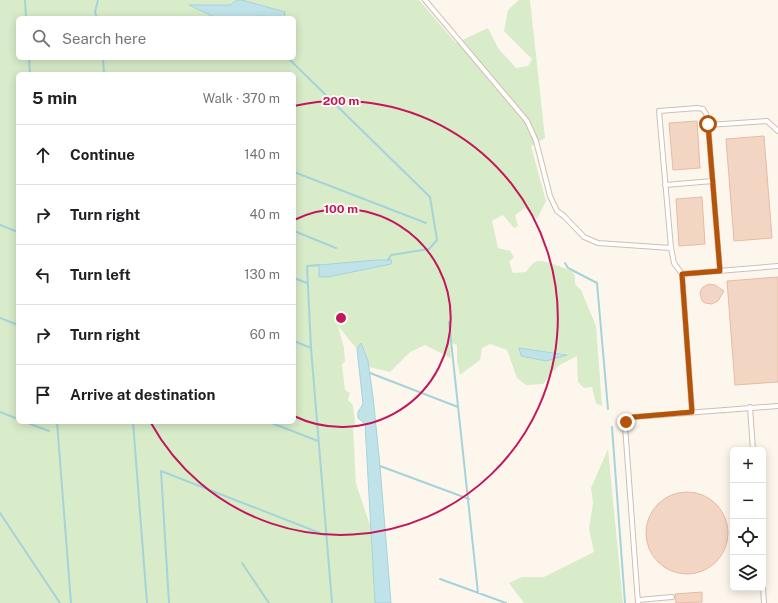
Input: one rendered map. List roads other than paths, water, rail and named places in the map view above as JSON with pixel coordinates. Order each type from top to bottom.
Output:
[{"type":"lane","points":[[425,0],[527,121],[536,141],[550,196],[557,211],[584,236],[598,243],[670,248]]},
{"type":"lane","points":[[692,412],[682,274],[674,263],[670,248],[659,111],[697,108],[703,110],[706,114],[720,271]]},
{"type":"lane","points":[[708,124],[766,121],[778,131]]},
{"type":"lane","points":[[665,185],[713,181]]},
{"type":"lane","points":[[682,274],[778,266]]},
{"type":"lane","points":[[672,597],[638,601],[625,426],[626,422],[629,418],[634,417],[778,406]]},
{"type":"lane","points":[[750,408],[753,447]]},
{"type":"lane","points":[[763,591],[764,603]]},
{"type":"water","points":[[237,0],[242,0],[285,12],[284,16],[212,16],[189,5],[230,5]]},
{"type":"water","points":[[392,260],[391,264],[328,277],[319,277],[319,265]]},
{"type":"water","points":[[361,343],[368,361],[373,397],[391,603],[375,603],[365,424],[358,418],[358,412],[363,404],[357,349]]},
{"type":"water","points":[[519,348],[567,355],[546,361],[521,356]]},
{"type":"waterway","points":[[25,0],[26,16]]},
{"type":"waterway","points":[[96,16],[95,12],[98,0]]},
{"type":"waterway","points":[[29,60],[30,72]]},
{"type":"waterway","points":[[103,60],[104,72]]},
{"type":"waterway","points":[[290,60],[430,197],[437,240],[429,249],[391,255],[388,260]]},
{"type":"waterway","points":[[296,173],[426,223]]},
{"type":"waterway","points":[[0,225],[16,231]]},
{"type":"waterway","points":[[296,232],[336,248]]},
{"type":"waterway","points":[[565,263],[568,268],[597,283],[608,409]]},
{"type":"waterway","points":[[319,265],[307,266],[311,348],[332,603]]},
{"type":"waterway","points":[[296,279],[307,283]]},
{"type":"waterway","points":[[0,318],[16,324]]},
{"type":"waterway","points":[[449,322],[478,593]]},
{"type":"waterway","points":[[296,342],[311,348]]},
{"type":"waterway","points":[[370,373],[458,407]]},
{"type":"waterway","points":[[0,412],[16,418]]},
{"type":"waterway","points":[[30,424],[49,431]]},
{"type":"waterway","points":[[57,424],[71,603]]},
{"type":"waterway","points":[[133,424],[147,603]]},
{"type":"waterway","points":[[274,424],[318,441]]},
{"type":"waterway","points":[[612,427],[625,603]]},
{"type":"waterway","points":[[380,466],[469,499]]},
{"type":"waterway","points":[[169,603],[161,471],[325,535]]},
{"type":"waterway","points":[[0,513],[60,603]]},
{"type":"waterway","points":[[242,563],[269,603]]},
{"type":"waterway","points":[[440,579],[506,603]]}]
